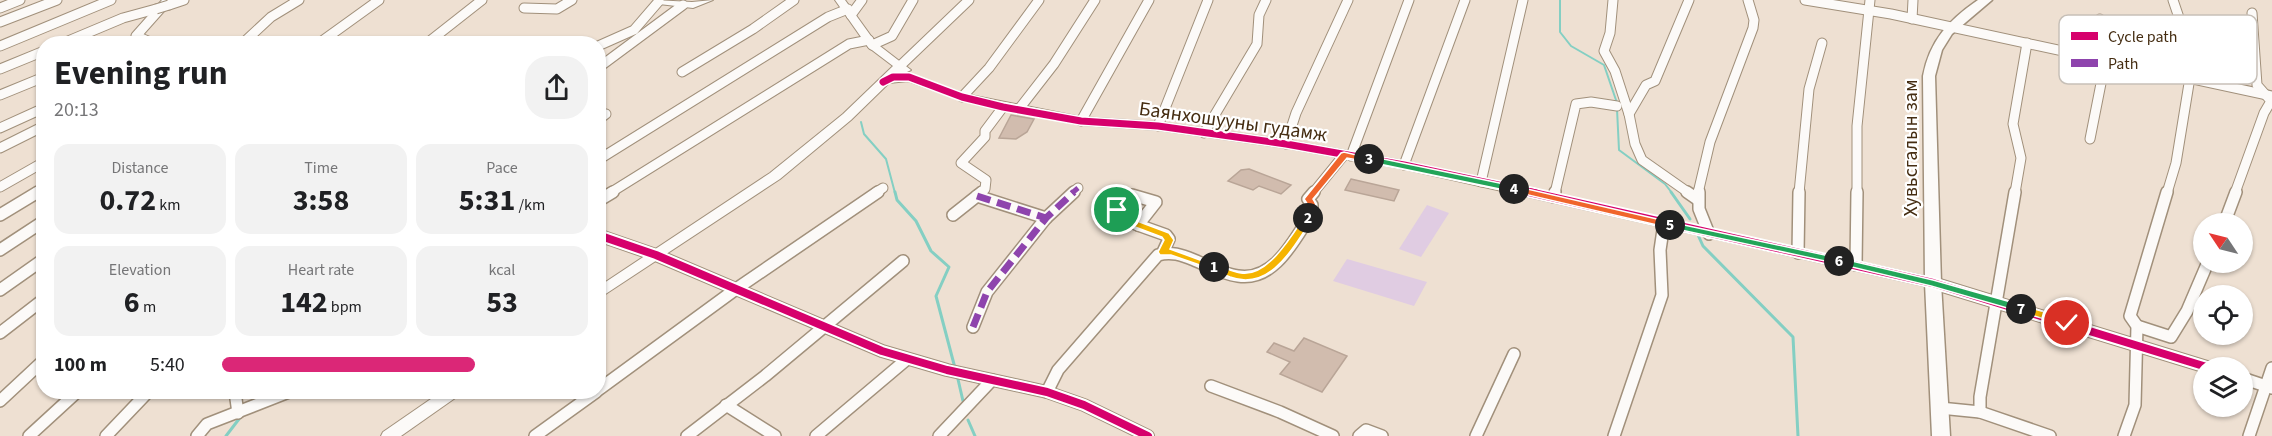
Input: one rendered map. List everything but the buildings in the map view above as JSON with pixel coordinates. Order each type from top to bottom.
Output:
[{"type":"main road","name":"Хувьсгалын зам","points":[[1933,283],[1929,76],[1935,50],[1950,27],[1986,0]]},
{"type":"main road","points":[[1933,283],[1941,436]]},
{"type":"street","points":[[0,8],[20,0]]},
{"type":"street","points":[[0,22],[57,0]]},
{"type":"street","points":[[0,46],[111,0]]},
{"type":"street","points":[[80,36],[123,18],[184,0]]},
{"type":"street","points":[[251,36],[271,17],[299,0]]},
{"type":"street","points":[[329,36],[379,0]]},
{"type":"street","points":[[436,36],[482,0]]},
{"type":"street","points":[[524,8],[557,9],[572,0]]},
{"type":"street","points":[[606,43],[634,30],[657,0],[693,5],[708,0]]},
{"type":"street","points":[[682,72],[753,29],[794,0]]},
{"type":"street","points":[[840,0],[870,42],[916,79]]},
{"type":"street","points":[[606,155],[828,17],[850,12],[862,0]]},
{"type":"street","points":[[606,196],[849,44],[870,42],[892,36],[913,0]]},
{"type":"street","points":[[606,289],[775,176],[847,117],[969,0]]},
{"type":"street","points":[[962,97],[989,68],[1039,0]]},
{"type":"street","points":[[1019,109],[1054,64],[1095,0]]},
{"type":"street","points":[[1081,121],[1149,0]]},
{"type":"street","points":[[1158,126],[1209,0]]},
{"type":"street","points":[[1204,133],[1257,44],[1259,15],[1266,0]]},
{"type":"street","points":[[1286,144],[1296,113],[1348,0]]},
{"type":"street","points":[[1047,392],[1058,370],[1163,252],[1172,252],[1240,277],[1259,276],[1284,254],[1312,213],[1312,205],[1308,199],[1348,155],[1409,0]]},
{"type":"street","points":[[1404,165],[1465,0]]},
{"type":"street","points":[[1481,183],[1523,0]]},
{"type":"street","points":[[1613,0],[1610,33],[1604,51],[1610,56],[1620,89],[1626,100],[1635,144],[1642,160],[1697,199]]},
{"type":"street","points":[[1629,114],[1646,85],[1655,81],[1689,0]]},
{"type":"street","points":[[1705,233],[1697,199],[1710,142],[1753,28],[1754,20],[1748,0]]},
{"type":"street","points":[[1808,0],[1869,5],[1912,19],[2059,50]]},
{"type":"street","points":[[1912,19],[1913,0]]},
{"type":"street","points":[[2173,0],[2178,15]]},
{"type":"street","points":[[136,36],[164,5]]},
{"type":"street","points":[[606,62],[683,5]]},
{"type":"street","points":[[1856,264],[1857,126],[1869,5]]},
{"type":"street","points":[[606,45],[634,40]]},
{"type":"street","points":[[1798,253],[1800,191],[1809,89],[1822,43]]},
{"type":"street","points":[[1980,412],[1980,397],[2021,158],[2013,124],[2027,43]]},
{"type":"street","points":[[0,69],[36,54]]},
{"type":"street","points":[[885,80],[902,77],[916,79]]},
{"type":"street","name":"Баянхошууны гудамж","points":[[916,79],[962,97],[1081,121],[1158,126],[1286,144],[1404,165],[1933,283]]},
{"type":"street","points":[[0,95],[36,80]]},
{"type":"street","points":[[2090,139],[2101,84]]},
{"type":"street","points":[[2124,436],[2134,405],[2137,326],[2130,316],[2176,164],[2188,84]]},
{"type":"street","points":[[2217,84],[2268,95]]},
{"type":"street","points":[[2228,213],[2264,113],[2271,101],[2257,84]]},
{"type":"street","points":[[1554,197],[1576,105],[1591,102],[1617,106]]},
{"type":"street","points":[[952,215],[985,189],[986,180],[962,163],[985,137],[985,131],[1003,107]]},
{"type":"street","points":[[0,128],[36,112]]},
{"type":"street","points":[[0,148],[36,130]]},
{"type":"street","points":[[0,137],[21,138]]},
{"type":"street","points":[[0,187],[36,167]]},
{"type":"street","points":[[606,384],[736,289],[883,188]]},
{"type":"street","points":[[973,327],[987,292],[1046,218],[1078,188]]},
{"type":"street","points":[[0,215],[36,193]]},
{"type":"street","points":[[977,196],[1046,218]]},
{"type":"street","points":[[1614,436],[1662,295],[1660,250],[1664,223]]},
{"type":"street","points":[[1138,225],[1166,235],[1169,240],[1163,252]]},
{"type":"street","points":[[0,250],[36,226]]},
{"type":"street","points":[[606,238],[639,251],[657,255],[823,327],[906,360],[1047,392],[1084,405],[1148,436]]},
{"type":"street","points":[[687,436],[903,261]]},
{"type":"street","points":[[0,290],[36,265]]},
{"type":"street","points":[[2137,326],[2170,337],[2187,311],[2203,273]]},
{"type":"street","points":[[1933,283],[2193,362]]},
{"type":"street","points":[[0,333],[36,305]]},
{"type":"street","points":[[1476,436],[1514,354]]},
{"type":"street","points":[[816,436],[906,360]]},
{"type":"street","points":[[0,401],[36,367]]},
{"type":"street","points":[[2249,436],[2268,387],[2272,368]]},
{"type":"street","points":[[939,436],[992,380]]},
{"type":"street","points":[[2253,382],[2268,387]]},
{"type":"street","points":[[1212,386],[1280,412],[1333,436]]},
{"type":"street","points":[[29,436],[69,399]]},
{"type":"street","points":[[106,436],[141,399]]},
{"type":"street","points":[[237,399],[238,413]]},
{"type":"street","points":[[197,436],[207,424],[272,399]]},
{"type":"street","points":[[388,436],[442,399]]},
{"type":"street","points":[[535,436],[586,399]]},
{"type":"street","points":[[726,405],[775,436]]},
{"type":"street","points":[[1940,408],[1980,412],[2050,436]]},
{"type":"street","points":[[1359,436],[1366,430],[1382,436]]},
{"type":"shaded area","points":[[1427,205],[1449,213],[1421,257],[1399,249]]},
{"type":"shaded area","points":[[1347,259],[1427,282],[1414,306],[1333,281]]},
{"type":"waterway","points":[[1560,0],[1560,32],[1571,46],[1604,65],[1617,103]]},
{"type":"waterway","points":[[1617,109],[1619,150],[1665,184],[1672,193]]},
{"type":"waterway","points":[[861,122],[864,134],[886,159],[895,193]]},
{"type":"waterway","points":[[895,192],[897,200],[916,221],[931,251],[949,267],[936,296],[955,368]]},
{"type":"waterway","points":[[1671,192],[1690,219]]},
{"type":"waterway","points":[[1698,235],[1703,246],[1793,337],[1798,436]]},
{"type":"waterway","points":[[957,375],[963,401]]},
{"type":"waterway","points":[[226,436],[239,419]]},
{"type":"waterway","points":[[968,420],[975,436]]},
{"type":"marked path","points":[[973,327],[987,292],[1046,218],[1078,188]]},
{"type":"marked path","points":[[977,196],[1046,218]]},
{"type":"cycle path","points":[[883,82],[893,77],[909,77],[962,97],[1003,107],[1081,121],[1158,126],[1286,144],[1404,165],[1554,197],[1933,283],[2193,363]]},
{"type":"cycle path","points":[[606,238],[656,255],[882,351],[947,370],[1047,392],[1084,405],[1148,436]]},
{"type":"route","points":[[1117,210],[1115,214],[1118,217],[1166,235],[1169,240],[1163,252],[1172,252],[1240,277],[1259,276],[1284,254],[1312,213],[1312,205],[1308,199],[1344,155],[1404,165],[1554,197],[1709,234],[1856,264],[1933,283],[2067,323]]}]
